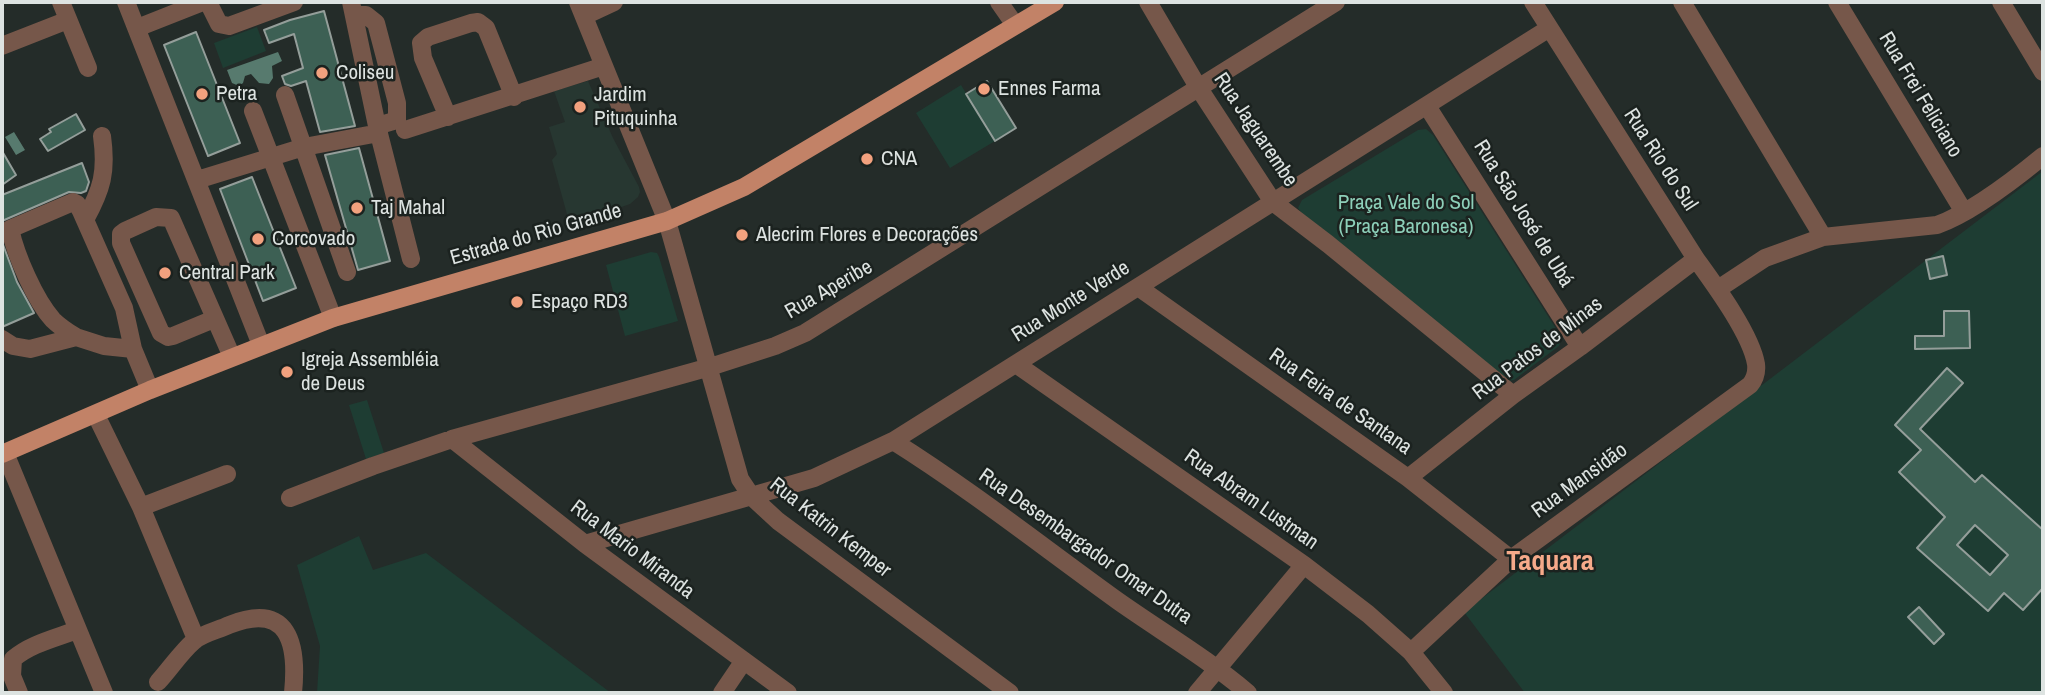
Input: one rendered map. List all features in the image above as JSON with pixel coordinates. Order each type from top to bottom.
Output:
[{"type":"main road","name":"Estrada do Rio Grande","points":[[3,454],[150,390],[333,318],[667,221],[744,187],[1055,2]]},
{"type":"street","points":[[61,2],[88,68]]},
{"type":"street","points":[[126,2],[261,345]]},
{"type":"street","points":[[136,28],[205,2],[219,24],[226,26],[294,2]]},
{"type":"street","points":[[581,9],[614,2]]},
{"type":"street","points":[[999,2],[1015,26]]},
{"type":"street","name":"Rua Jaguarembe","points":[[1148,2],[1198,87],[1273,202],[1513,394]]},
{"type":"street","name":"Rua Aperibe","points":[[290,498],[452,439],[710,368],[805,333],[1336,2]]},
{"type":"street","name":"Rua Rio do Sul","points":[[1533,2],[1696,259],[1718,289],[1748,343]]},
{"type":"street","points":[[1682,2],[1823,237]]},
{"type":"street","name":"Rua Frei Feliciano","points":[[1837,2],[1964,212]]},
{"type":"street","points":[[2001,2],[2043,72]]},
{"type":"street","points":[[352,8],[378,129],[411,259]]},
{"type":"street","name":"Rua Katrin Kemper","points":[[581,9],[667,221],[740,479],[752,497],[778,521],[1010,693]]},
{"type":"street","points":[[2,46],[68,20]]},
{"type":"street","points":[[448,117],[422,58],[421,43],[428,37],[471,23],[483,24],[514,97]]},
{"type":"street","name":"Rua Monte Verde","points":[[584,544],[814,478],[893,441],[1548,29]]},
{"type":"street","points":[[405,130],[604,66]]},
{"type":"street","points":[[285,95],[348,272]]},
{"type":"street","name":"Rua São José de Ubá","points":[[1427,106],[1580,347]]},
{"type":"street","points":[[253,111],[333,318]]},
{"type":"street","points":[[197,180],[304,147],[378,129]]},
{"type":"street","points":[[85,220],[99,194],[105,172],[102,136]]},
{"type":"street","points":[[1718,289],[1765,258],[1823,237],[1937,225],[1953,220],[2043,156]]},
{"type":"street","points":[[133,349],[104,346],[76,337],[58,325],[42,306],[10,229],[71,202],[77,204],[124,309],[133,349],[150,390]]},
{"type":"street","points":[[215,319],[173,336],[168,337],[161,333],[121,243],[120,239],[125,231],[156,216],[171,218],[232,357]]},
{"type":"street","name":"Rua Patos de Minas","points":[[1408,478],[1513,394],[1696,259]]},
{"type":"street","name":"Rua Feira de Santana","points":[[1138,287],[1408,478],[1511,559]]},
{"type":"street","points":[[2,339],[13,346],[30,349],[76,337]]},
{"type":"street","name":"Rua Mansidão","points":[[1411,652],[1511,559],[1750,385],[1756,367],[1748,343]]},
{"type":"street","name":"Rua Abram Lustman","points":[[1016,363],[1304,565],[1368,614],[1411,652],[1444,693]]},
{"type":"street","points":[[96,415],[141,507],[196,639]]},
{"type":"street","name":"Rua Mario Miranda","points":[[452,439],[584,544],[788,693]]},
{"type":"street","name":"Rua Desembargador Omar Dutra","points":[[893,441],[940,471],[1121,603],[1217,667],[1248,693]]},
{"type":"street","points":[[3,454],[104,693]]},
{"type":"street","points":[[141,507],[227,474]]},
{"type":"street","points":[[1197,693],[1304,565]]},
{"type":"street","points":[[158,682],[196,639],[258,617],[272,619],[290,639],[294,661],[293,693]]},
{"type":"street","points":[[19,693],[12,676],[13,659],[42,643],[77,631]]},
{"type":"street","points":[[722,693],[743,662]]},
{"type":"shaded area","points":[[278,52],[282,61],[272,66],[273,78],[269,84],[259,83],[251,74],[245,76],[239,86],[232,83],[227,70]]},
{"type":"shaded area","points":[[588,81],[640,192],[630,204],[570,225],[552,160],[557,154],[549,127],[565,122],[554,91]]},
{"type":"shaded area","points":[[14,132],[25,150],[16,155],[5,137]]},
{"type":"green space","points":[[257,27],[266,51],[223,68],[214,43]]},
{"type":"green space","points":[[961,85],[995,141],[950,168],[916,113]]},
{"type":"green space","name":"Praça Vale do Sol (Praça Baronesa)","points":[[1426,129],[1433,135],[1560,335],[1559,346],[1514,380],[1507,381],[1303,215],[1298,208],[1302,200],[1418,130]]},
{"type":"green space","points":[[2043,171],[2043,693],[1525,693],[1464,612]]},
{"type":"green space","points":[[651,252],[657,253],[659,257],[678,321],[625,336],[606,265]]},
{"type":"green space","points":[[367,400],[384,453],[366,459],[349,405]]},
{"type":"green space","points":[[359,536],[373,570],[426,553],[611,693],[317,693],[320,646],[297,565]]},
{"type":"building","name":"Coliseu","points":[[324,11],[355,126],[320,132],[306,81],[291,86],[285,84],[282,76],[303,68],[294,34],[269,43],[264,30]]},
{"type":"building","name":"Petra","points":[[196,32],[240,143],[208,156],[164,45]]},
{"type":"building","points":[[987,81],[1016,128],[995,141],[966,94]]},
{"type":"building","points":[[76,114],[85,130],[48,151],[40,139],[51,132],[49,129]]},
{"type":"building","name":"Taj Mahal","points":[[359,148],[390,261],[358,270],[325,155]]},
{"type":"building","points":[[2,151],[16,175],[2,185]]},
{"type":"building","points":[[82,163],[89,182],[86,191],[69,192],[2,221],[2,195]]},
{"type":"building","name":"Corcovado","points":[[252,177],[296,288],[263,301],[220,189]]},
{"type":"building","points":[[2,242],[17,282],[34,313],[2,327]]},
{"type":"building","points":[[1943,256],[1947,275],[1930,279],[1926,260]]},
{"type":"building","points":[[1944,311],[1969,311],[1970,348],[1915,349],[1915,336],[1944,336]]},
{"type":"building","points":[[1947,368],[1963,383],[1920,429],[1975,482],[1982,475],[2043,530],[2043,588],[2023,610],[2004,593],[1988,611],[1917,548],[1945,517],[1899,472],[1921,450],[1895,425]],"holes":[[[1975,525],[2008,555],[1990,575],[1957,545]]]},
{"type":"building","points":[[1919,607],[1944,634],[1934,644],[1908,617]]},
{"type":"place","name":"Coliseu","points":[[322,73]]},
{"type":"place","name":"Ennes Farma","points":[[984,89]]},
{"type":"place","name":"Petra","points":[[202,94]]},
{"type":"place","name":"Jardim Pituquinha","points":[[580,107]]},
{"type":"place","name":"CNA","points":[[867,159]]},
{"type":"place","name":"Taj Mahal","points":[[357,208]]},
{"type":"place","name":"Alecrim Flores e Decorações","points":[[742,235]]},
{"type":"place","name":"Corcovado","points":[[258,239]]},
{"type":"place","name":"Central Park","points":[[165,273]]},
{"type":"place","name":"Espaço RD3","points":[[517,302]]},
{"type":"place","name":"Igreja Assembléia de Deus","points":[[287,372]]},
{"type":"district","name":"Taquara","points":[[1550,562]]}]
